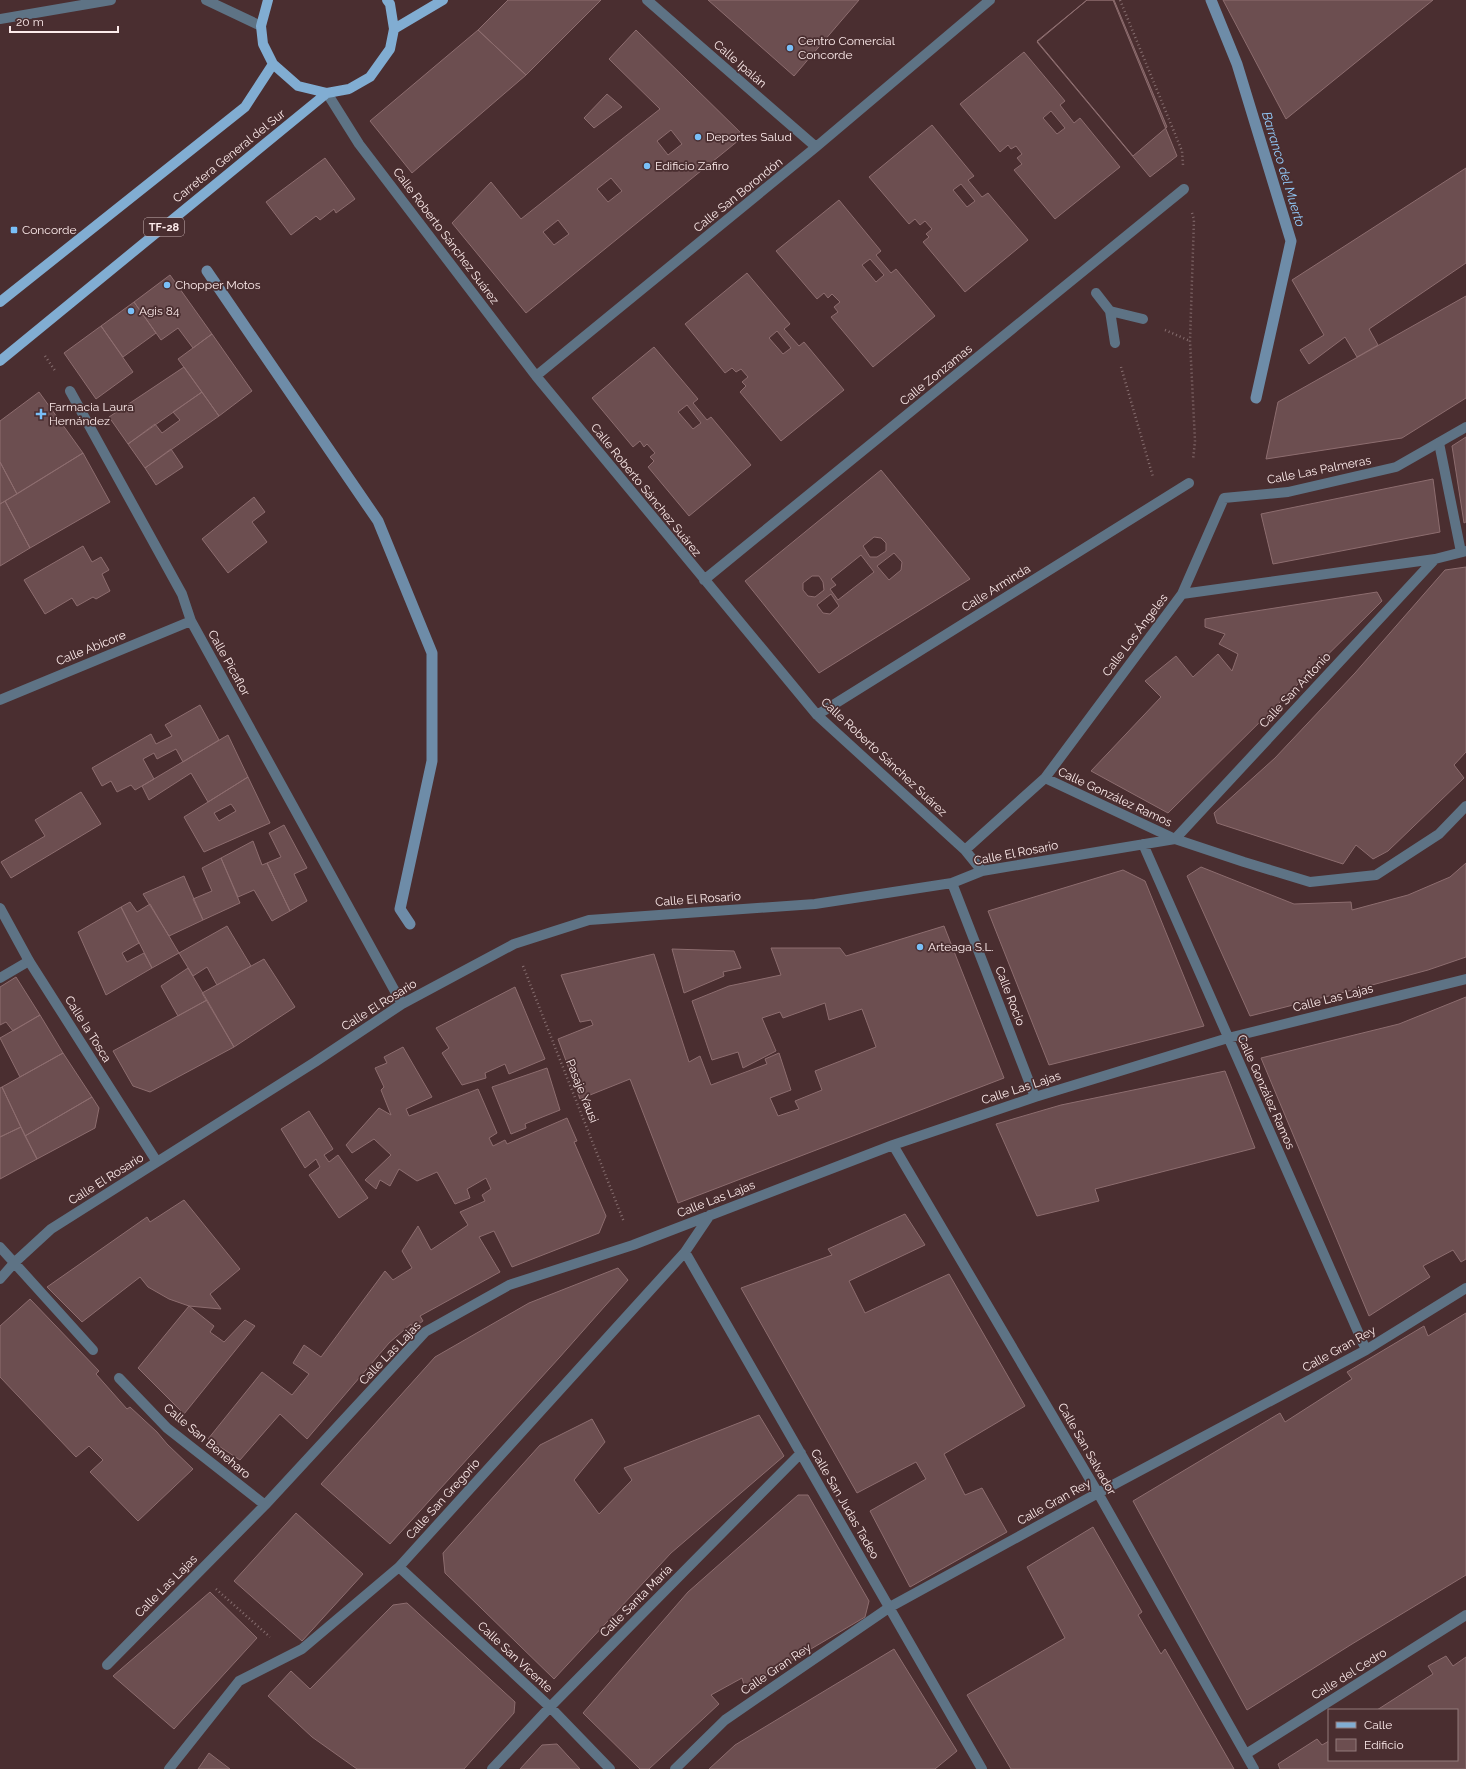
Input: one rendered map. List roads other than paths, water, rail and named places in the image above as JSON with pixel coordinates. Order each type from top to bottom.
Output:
[{"type":"main road","name":"TF-28","points":[[268,0],[261,26],[263,44],[273,64],[298,86],[327,93],[349,89],[370,77],[390,49],[394,29],[390,4],[387,0]]},
{"type":"main road","points":[[394,29],[443,0]]},
{"type":"main road","points":[[0,302],[245,107],[273,64]]},
{"type":"main road","name":"Carretera General del Sur","points":[[0,361],[327,93]]},
{"type":"street","points":[[0,19],[111,0]]},
{"type":"street","points":[[206,0],[261,26]]},
{"type":"street","name":"Calle Ipalán","points":[[647,0],[816,148]]},
{"type":"street","name":"Calle San Borondón","points":[[536,376],[816,148],[990,0]]},
{"type":"street","name":"Calle Roberto Sánchez Suárez","points":[[327,93],[359,144],[536,376],[817,715],[965,850],[982,871]]},
{"type":"street","name":"Calle Zonzamas","points":[[704,580],[1184,190]]},
{"type":"street","points":[[1096,292],[1110,311],[1115,343]]},
{"type":"street","points":[[1110,311],[1143,319]]},
{"type":"street","name":"Calle Picaflor","points":[[70,391],[182,594],[191,621],[402,1004]]},
{"type":"street","name":"Calle Las Palmeras","points":[[1182,594],[1224,498],[1288,492],[1396,467],[1466,427]]},
{"type":"street","points":[[1439,443],[1463,552]]},
{"type":"street","name":"Calle Arminda","points":[[817,715],[1189,483]]},
{"type":"street","name":"Calle Los Ángeles","points":[[965,850],[1045,778],[1182,594],[1434,559],[1463,552]]},
{"type":"street","name":"Calle San Antonio","points":[[1175,839],[1434,559]]},
{"type":"street","name":"Calle Abicore","points":[[0,700],[191,621]]},
{"type":"street","name":"Calle González Ramos","points":[[1045,778],[1175,839]]},
{"type":"street","name":"Calle El Rosario","points":[[0,1279],[14,1263],[51,1229],[315,1062],[402,1004],[514,944],[589,920],[815,904],[952,883],[982,871],[1175,839],[1310,882],[1376,875],[1440,834],[1466,806]]},
{"type":"street","name":"Calle González Ramos","points":[[1143,844],[1366,1350]]},
{"type":"street","name":"Calle Rocio","points":[[952,883],[1035,1097]]},
{"type":"street","name":"Calle la Tosca","points":[[0,908],[29,961],[157,1162]]},
{"type":"street","points":[[0,978],[29,961]]},
{"type":"street","name":"Calle Las Lajas","points":[[107,1665],[265,1505],[424,1332],[509,1285],[633,1245],[893,1144],[1035,1097],[1228,1038],[1466,979]]},
{"type":"street","name":"Calle San Salvador","points":[[893,1144],[1098,1493],[1254,1769]]},
{"type":"street","name":"Calle San Gregorio","points":[[169,1769],[239,1681],[302,1649],[399,1567],[685,1252],[710,1215]]},
{"type":"street","points":[[0,1247],[93,1350]]},
{"type":"street","name":"Calle San Judas Tadeo","points":[[685,1252],[890,1608],[977,1767]]},
{"type":"street","name":"Calle Gran Rey","points":[[675,1769],[725,1720],[890,1608],[1098,1493],[1366,1350],[1466,1288]]},
{"type":"street","name":"Calle San Beneharo","points":[[119,1378],[167,1428],[265,1505]]},
{"type":"street","name":"Calle Santa María","points":[[492,1769],[550,1707],[801,1453]]},
{"type":"street","name":"Calle San Vicente","points":[[399,1567],[550,1707],[610,1769]]},
{"type":"street","name":"Calle del Cedro","points":[[1246,1754],[1466,1615]]},
{"type":"waterway","name":"Barranco del Muerto","points":[[1211,0],[1237,64],[1291,241],[1256,398]]},
{"type":"waterway","points":[[207,271],[378,521],[432,653],[432,761],[400,909],[410,924]]},
{"type":"place","name":"Centro Comercial Concorde","points":[[790,48]]},
{"type":"place","name":"Deportes Salud","points":[[698,137]]},
{"type":"place","name":"Edificio Zafiro","points":[[647,166]]},
{"type":"place","name":"Concorde","points":[[14,230]]},
{"type":"place","name":"Chopper Motos","points":[[167,285]]},
{"type":"place","name":"Agis 84","points":[[131,311]]},
{"type":"place","name":"Farmacia Laura Hernández","points":[[41,414]]},
{"type":"place","name":"Arteaga S.L.","points":[[920,947]]}]
